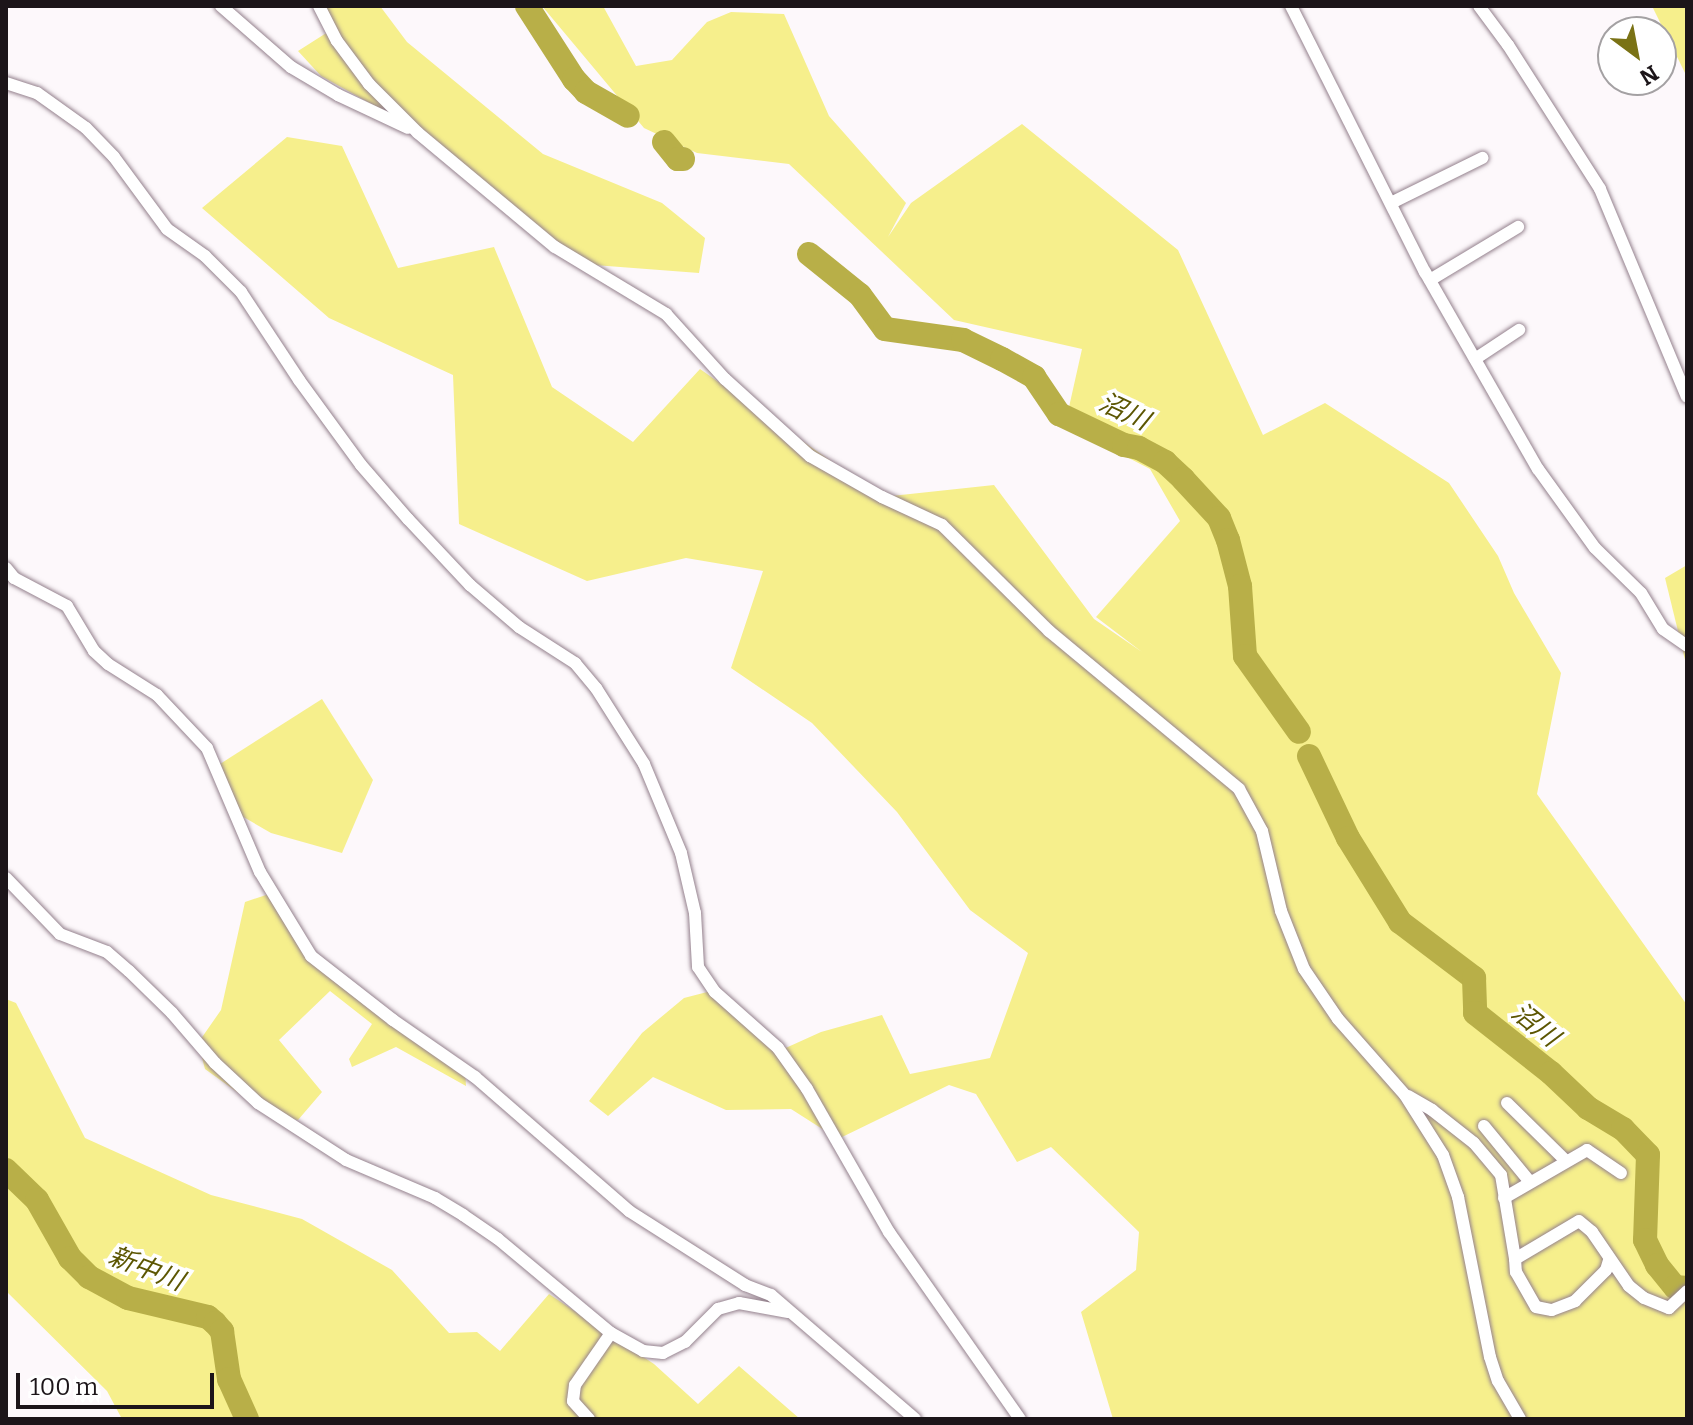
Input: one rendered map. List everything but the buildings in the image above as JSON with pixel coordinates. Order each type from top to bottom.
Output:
[{"type":"street","points":[[221,6],[291,67],[338,95],[418,133]]},
{"type":"street","points":[[319,6],[337,41],[369,84],[418,133],[555,247],[666,314],[725,379],[810,456],[882,497],[942,525],[1049,631],[1239,789],[1262,831],[1281,911],[1304,969],[1338,1019],[1405,1095],[1443,1155],[1458,1197],[1490,1357],[1498,1381],[1520,1419]]},
{"type":"street","points":[[1291,6],[1430,280],[1564,509],[1595,548],[1641,593],[1663,629],[1687,646]]},
{"type":"street","points":[[1479,6],[1600,189],[1687,397]]},
{"type":"street","points":[[6,83],[37,93],[86,128],[114,157],[167,229],[205,256],[241,292],[326,416],[408,519],[470,585],[519,627],[575,663],[596,688],[644,764],[681,853],[695,913],[698,967],[715,992],[778,1048],[807,1089],[889,1232],[1020,1419]]},
{"type":"street","points":[[1391,203],[1482,158]]},
{"type":"street","points":[[1430,280],[1518,227]]},
{"type":"street","points":[[1475,359],[1519,330]]},
{"type":"street","points":[[6,568],[14,578],[67,606],[94,651],[108,664],[157,695],[207,748],[260,872],[311,956],[393,1020],[475,1077],[629,1211],[745,1285],[771,1295],[915,1419]]},
{"type":"street","points":[[6,878],[60,934],[107,952],[129,971],[172,1013],[215,1063],[258,1103],[346,1160],[435,1198],[463,1215],[498,1239],[611,1333],[643,1351],[663,1353],[685,1342],[718,1309],[739,1303],[788,1312]]},
{"type":"street","points":[[1405,1095],[1432,1110],[1474,1143],[1501,1175],[1516,1272],[1536,1307],[1552,1310],[1575,1301],[1606,1270],[1609,1260]]},
{"type":"street","points":[[1507,1103],[1565,1160]]},
{"type":"street","points":[[1484,1126],[1530,1182]]},
{"type":"street","points":[[1504,1198],[1587,1150],[1621,1173]]},
{"type":"street","points":[[1515,1259],[1579,1221],[1592,1232],[1609,1260],[1636,1292],[1669,1308],[1687,1291]]},
{"type":"street","points":[[589,1419],[573,1401],[575,1385],[611,1333]]},
{"type":"shaded area","points":[[317,6],[380,6],[407,42],[543,154],[662,203],[705,238],[699,273],[581,264],[411,126],[321,76],[298,51],[331,30]]},
{"type":"shaded area","points":[[542,6],[603,6],[636,66],[672,60],[707,22],[731,12],[784,14],[829,116],[906,203],[888,237],[911,203],[1022,124],[1178,250],[1263,435],[1325,403],[1449,483],[1498,556],[1514,593],[1561,673],[1537,794],[1687,1005],[1687,1419],[1113,1419],[1081,1312],[1136,1270],[1139,1232],[1051,1147],[1017,1162],[976,1094],[949,1085],[838,1139],[791,1109],[726,1110],[653,1077],[608,1116],[589,1101],[642,1033],[684,998],[711,991],[779,1051],[821,1032],[882,1015],[910,1074],[990,1058],[1028,953],[970,910],[897,812],[812,723],[731,668],[763,571],[686,558],[587,581],[459,524],[453,375],[329,318],[202,208],[287,137],[342,146],[398,268],[494,247],[552,387],[633,442],[700,369],[882,497],[994,485],[1094,619],[1142,652],[1096,617],[1180,521],[1150,469],[1065,425],[1082,349],[954,320],[789,164],[697,153],[644,128]]},
{"type":"shaded area","points":[[1652,6],[1687,6],[1687,77],[1677,57],[1677,16],[1657,16]]},
{"type":"shaded area","points":[[1687,565],[1687,668],[1665,578]]},
{"type":"shaded area","points":[[322,699],[373,780],[342,853],[271,833],[240,815],[220,764]]},
{"type":"shaded area","points":[[269,894],[311,956],[465,1069],[466,1086],[396,1047],[352,1067],[349,1059],[372,1024],[330,991],[279,1040],[322,1092],[298,1120],[269,1115],[205,1069],[198,1043],[221,1010],[245,902]]},
{"type":"shaded area","points":[[6,999],[16,1003],[85,1138],[211,1195],[302,1219],[392,1270],[449,1333],[477,1332],[500,1351],[549,1294],[654,1364],[698,1404],[739,1366],[800,1419],[122,1419],[107,1391],[6,1291]]},
{"type":"waterway","name":"沼川","points":[[527,6],[574,79],[586,92],[628,116]]},
{"type":"waterway","name":"沼川","points":[[664,142],[678,159],[683,159]]},
{"type":"waterway","name":"沼川","points":[[809,254],[860,295],[885,329],[963,340],[1002,359],[1034,377],[1059,414],[1124,445],[1139,448],[1165,462],[1183,479],[1219,518],[1228,540],[1240,586],[1245,656],[1299,732]]},
{"type":"waterway","name":"沼川","points":[[1309,756],[1348,838],[1400,922],[1474,978],[1475,1013],[1551,1073],[1588,1108],[1623,1129],[1648,1155],[1645,1240],[1657,1265],[1675,1287],[1687,1288]]},
{"type":"waterway","name":"新中川","points":[[6,1170],[37,1200],[70,1258],[89,1277],[128,1298],[208,1317],[215,1323],[222,1331],[229,1379],[247,1419]]}]
